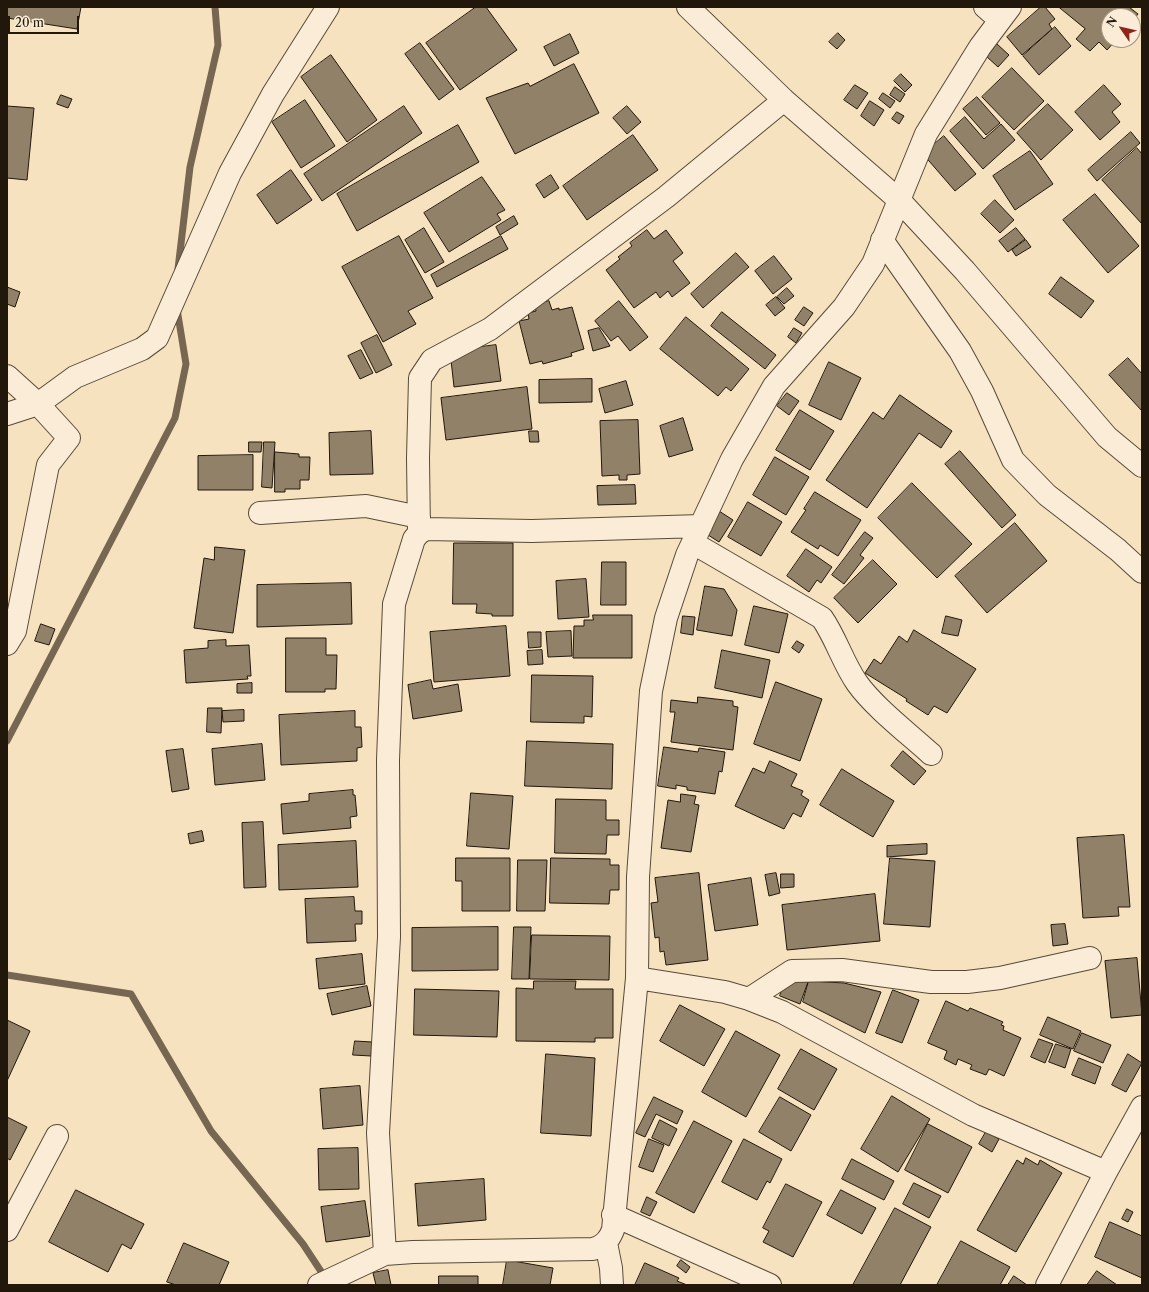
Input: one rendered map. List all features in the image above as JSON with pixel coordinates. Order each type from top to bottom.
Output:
[{"type":"street","points":[[7,414],[38,404],[75,377],[142,349],[157,338],[230,173],[273,94],[328,7]]},
{"type":"street","points":[[688,7],[784,100],[899,200],[965,271],[1108,437],[1142,466]]},
{"type":"street","points":[[319,1285],[385,1254],[413,1252],[593,1249],[606,1243],[613,1230],[613,1215],[637,978],[638,878],[651,691],[666,618],[697,535],[732,459],[774,386],[844,307],[873,264],[926,134],[980,47],[998,11]]},
{"type":"street","points":[[385,1254],[378,1133],[389,937],[388,760],[394,604],[406,561],[419,525],[420,378],[432,360],[490,329],[666,197],[784,100]]},
{"type":"street","points":[[882,240],[960,351],[982,391],[1013,460],[1047,495],[1118,550],[1142,572]]},
{"type":"street","points":[[7,376],[38,404],[69,438],[48,466],[15,631],[7,644]]},
{"type":"street","points":[[260,512],[366,506],[419,525],[426,529],[697,535],[822,618],[829,628],[856,682],[866,694],[931,754]]},
{"type":"street","points":[[749,999],[792,972],[842,970],[931,982],[967,982],[1000,978],[1090,958]]},
{"type":"street","points":[[637,978],[725,992],[749,999],[782,1012],[972,1115],[1106,1172]]},
{"type":"street","points":[[1047,1285],[1106,1172],[1142,1108]]},
{"type":"street","points":[[7,1230],[57,1136]]},
{"type":"street","points":[[613,1215],[770,1285]]},
{"type":"street","points":[[606,1243],[611,1268],[612,1285]]},
{"type":"building","points":[[7,7],[81,7],[77,29],[7,18]]},
{"type":"building","points":[[476,7],[486,7],[517,50],[460,90],[426,43]]},
{"type":"building","points":[[1041,7],[1045,7],[1055,19],[1049,24],[1052,29],[1022,55],[1007,37]]},
{"type":"building","points":[[1059,7],[1130,8],[1101,8],[1101,44],[1099,42],[1090,51],[1076,39],[1085,29]]},
{"type":"building","points":[[1055,27],[1071,46],[1039,75],[1023,56]]},
{"type":"building","points":[[838,33],[845,40],[837,49],[829,42]]},
{"type":"building","points":[[570,34],[579,53],[554,66],[544,47]]},
{"type":"building","points":[[420,43],[454,89],[439,100],[405,54]]},
{"type":"building","points":[[997,44],[1009,55],[998,67],[986,56]]},
{"type":"building","points":[[331,55],[377,120],[347,142],[301,77]]},
{"type":"building","points":[[574,64],[599,113],[515,154],[486,98],[528,83],[530,86]]},
{"type":"building","points":[[1012,68],[1044,101],[1014,130],[982,97]]},
{"type":"building","points":[[901,74],[912,85],[905,92],[894,81]]},
{"type":"building","points":[[855,85],[868,93],[857,109],[844,100]]},
{"type":"building","points":[[1104,85],[1121,104],[1112,112],[1120,122],[1100,140],[1075,112]]},
{"type":"building","points":[[895,87],[905,94],[900,102],[890,95]]},
{"type":"building","points":[[883,93],[895,101],[890,108],[879,99]]},
{"type":"building","points":[[61,95],[72,99],[68,108],[57,104]]},
{"type":"building","points":[[977,97],[1000,123],[986,135],[963,109]]},
{"type":"building","points":[[305,100],[335,146],[301,168],[272,122]]},
{"type":"building","points":[[870,101],[884,110],[874,126],[861,116]]},
{"type":"building","points":[[1048,104],[1073,130],[1041,160],[1017,133]]},
{"type":"building","points":[[7,106],[34,108],[27,180],[7,178]]},
{"type":"building","points":[[404,106],[422,133],[322,201],[304,174]]},
{"type":"building","points":[[627,106],[641,122],[627,134],[613,118]]},
{"type":"building","points":[[897,112],[904,116],[899,124],[892,119]]},
{"type":"building","points":[[965,117],[984,139],[1001,124],[1015,140],[983,169],[950,131]]},
{"type":"building","points":[[458,125],[479,162],[357,231],[337,194]]},
{"type":"building","points":[[1131,132],[1140,143],[1097,181],[1088,170]]},
{"type":"building","points":[[633,135],[658,170],[587,220],[563,186]]},
{"type":"building","points":[[944,136],[976,174],[955,191],[923,154]]},
{"type":"building","points":[[1137,148],[1142,154],[1142,224],[1102,180]]},
{"type":"building","points":[[1030,151],[1053,184],[1015,210],[993,176]]},
{"type":"building","points":[[291,170],[312,200],[277,224],[257,195]]},
{"type":"building","points":[[551,175],[559,188],[544,198],[536,185]]},
{"type":"building","points":[[482,177],[505,210],[497,214],[501,220],[449,252],[424,213]]},
{"type":"building","points":[[1095,194],[1139,246],[1108,273],[1063,220]]},
{"type":"building","points":[[995,200],[1014,220],[1000,233],[981,214]]},
{"type":"building","points":[[514,216],[518,224],[500,235],[496,227]]},
{"type":"building","points":[[424,228],[444,262],[425,273],[405,240]]},
{"type":"building","points":[[1016,228],[1025,239],[1008,252],[999,241]]},
{"type":"building","points":[[647,230],[654,239],[666,230],[683,253],[673,261],[690,283],[672,297],[668,291],[660,298],[656,292],[634,308],[606,270],[620,259],[618,257],[632,246],[630,243]]},
{"type":"building","points":[[399,236],[433,298],[408,311],[416,324],[383,342],[342,267]]},
{"type":"building","points":[[501,236],[508,249],[437,287],[431,275]]},
{"type":"building","points":[[1026,240],[1031,247],[1016,256],[1012,250]]},
{"type":"building","points":[[736,253],[749,267],[703,308],[691,294]]},
{"type":"building","points":[[774,256],[792,279],[773,294],[755,271]]},
{"type":"building","points":[[1061,277],[1094,301],[1081,318],[1049,294]]},
{"type":"building","points":[[7,287],[20,292],[15,307],[7,304]]},
{"type":"building","points":[[787,288],[794,296],[784,304],[777,297]]},
{"type":"building","points":[[776,297],[785,308],[775,316],[766,305]]},
{"type":"building","points":[[549,301],[552,310],[572,307],[584,349],[571,353],[572,356],[543,364],[542,361],[530,364],[519,321],[529,319],[528,313],[536,311],[535,305]]},
{"type":"building","points":[[619,301],[648,337],[630,351],[618,336],[611,341],[595,321]]},
{"type":"building","points":[[804,307],[813,313],[804,326],[795,320]]},
{"type":"building","points":[[722,312],[776,355],[765,369],[711,326]]},
{"type":"building","points":[[686,317],[749,369],[731,391],[726,387],[718,396],[660,349]]},
{"type":"building","points":[[599,328],[610,346],[593,351],[588,331]]},
{"type":"building","points":[[794,328],[802,333],[796,343],[788,337]]},
{"type":"building","points":[[377,335],[392,365],[376,373],[361,343]]},
{"type":"building","points":[[496,345],[501,381],[454,387],[450,351]]},
{"type":"building","points":[[361,350],[373,373],[360,379],[348,356]]},
{"type":"building","points":[[1128,358],[1142,374],[1142,411],[1109,375]]},
{"type":"building","points":[[829,362],[861,378],[841,420],[809,405]]},
{"type":"building","points":[[592,379],[592,402],[539,403],[539,380]]},
{"type":"building","points":[[626,381],[633,405],[605,413],[599,389]]},
{"type":"building","points":[[527,387],[532,429],[446,440],[441,398]]},
{"type":"building","points":[[787,393],[799,401],[789,415],[777,406]]},
{"type":"building","points":[[900,395],[952,431],[941,448],[919,433],[867,508],[826,480],[873,412],[883,419]]},
{"type":"building","points":[[800,410],[834,431],[810,470],[776,450]]},
{"type":"building","points":[[683,418],[693,450],[669,457],[660,426]]},
{"type":"building","points":[[638,420],[640,474],[627,475],[627,480],[619,480],[619,475],[602,476],[600,421]]},
{"type":"building","points":[[371,431],[373,474],[330,475],[329,433]]},
{"type":"building","points":[[529,431],[538,431],[539,442],[530,442]]},
{"type":"building","points":[[249,442],[262,442],[261,452],[249,452]]},
{"type":"building","points":[[264,442],[275,442],[272,488],[262,487]]},
{"type":"building","points":[[960,451],[1016,515],[1002,528],[945,464]]},
{"type":"building","points":[[275,452],[299,454],[299,457],[310,457],[309,480],[300,480],[300,489],[285,489],[285,492],[275,492]]},
{"type":"building","points":[[253,455],[253,490],[198,490],[198,456]]},
{"type":"building","points":[[775,457],[809,477],[786,515],[753,495]]},
{"type":"building","points":[[912,483],[972,544],[937,578],[878,518]]},
{"type":"building","points":[[635,485],[636,504],[598,505],[597,486]]},
{"type":"building","points":[[815,492],[861,520],[838,556],[820,545],[818,549],[791,532],[806,510],[804,509]]},
{"type":"building","points":[[748,502],[782,522],[761,556],[728,537]]},
{"type":"building","points":[[719,511],[733,520],[719,542],[705,533]]},
{"type":"building","points":[[1015,523],[1047,561],[987,613],[955,576]]},
{"type":"building","points":[[865,532],[873,538],[860,555],[864,558],[844,584],[832,575]]},
{"type":"building","points":[[454,543],[513,543],[513,616],[492,616],[492,614],[476,613],[477,604],[453,604]]},
{"type":"building","points":[[215,547],[245,550],[233,633],[194,628],[204,558],[214,560]]},
{"type":"building","points":[[806,549],[832,567],[821,583],[817,580],[809,592],[787,576]]},
{"type":"building","points":[[873,560],[897,584],[858,623],[834,598]]},
{"type":"building","points":[[602,562],[626,562],[626,605],[601,605]]},
{"type":"building","points":[[586,579],[589,617],[558,619],[556,581]]},
{"type":"building","points":[[351,583],[352,624],[257,627],[257,585]]},
{"type":"building","points":[[705,586],[724,589],[737,610],[732,636],[697,630]]},
{"type":"building","points":[[754,606],[788,614],[779,653],[745,645]]},
{"type":"building","points":[[593,615],[632,615],[632,658],[573,658],[574,626],[584,626],[584,620],[593,620]]},
{"type":"building","points":[[683,616],[695,617],[693,635],[681,633]]},
{"type":"building","points":[[946,616],[962,620],[958,636],[942,633]]},
{"type":"building","points":[[41,624],[55,629],[49,645],[35,641]]},
{"type":"building","points":[[506,626],[510,676],[434,682],[430,632]]},
{"type":"building","points":[[914,630],[976,669],[947,713],[934,706],[928,715],[906,701],[907,699],[865,673],[874,659],[881,664],[899,636],[907,642]]},
{"type":"building","points":[[571,631],[572,656],[548,657],[546,632]]},
{"type":"building","points":[[528,632],[541,632],[541,647],[529,648]]},
{"type":"building","points":[[286,638],[326,638],[326,655],[337,655],[336,689],[325,689],[325,692],[286,692]]},
{"type":"building","points":[[226,640],[226,646],[249,645],[251,676],[247,676],[248,679],[186,683],[184,650],[208,648],[208,641]]},
{"type":"building","points":[[797,641],[804,645],[799,653],[792,648]]},
{"type":"building","points":[[542,650],[543,664],[528,665],[527,651]]},
{"type":"building","points":[[722,650],[770,660],[762,698],[715,688]]},
{"type":"building","points":[[532,675],[593,676],[592,717],[584,716],[584,723],[531,722]]},
{"type":"building","points":[[431,680],[433,689],[458,684],[462,711],[413,719],[408,685]]},
{"type":"building","points":[[776,682],[822,699],[800,761],[754,744]]},
{"type":"building","points":[[252,683],[252,693],[237,693],[237,684]]},
{"type":"building","points":[[698,697],[733,701],[733,706],[738,707],[733,750],[671,742],[675,712],[670,712],[671,700],[697,703]]},
{"type":"building","points":[[208,708],[222,708],[221,733],[207,732]]},
{"type":"building","points":[[244,710],[244,721],[223,722],[222,711]]},
{"type":"building","points":[[355,711],[355,727],[361,727],[362,747],[357,748],[357,761],[281,765],[279,715]]},
{"type":"building","points":[[527,741],[613,744],[612,789],[525,786]]},
{"type":"building","points":[[262,744],[265,780],[215,785],[212,749]]},
{"type":"building","points":[[664,747],[698,752],[699,748],[725,752],[722,772],[719,771],[715,794],[687,790],[687,787],[676,785],[676,789],[658,786]]},
{"type":"building","points":[[183,749],[189,789],[172,792],[166,751]]},
{"type":"building","points":[[903,751],[926,771],[914,785],[891,766]]},
{"type":"building","points":[[770,761],[797,774],[791,786],[803,791],[801,795],[809,800],[801,817],[793,813],[784,829],[735,806],[753,768],[764,773]]},
{"type":"building","points":[[842,769],[894,801],[873,837],[820,805]]},
{"type":"building","points":[[353,790],[353,795],[355,795],[357,816],[350,817],[351,828],[283,834],[281,804],[309,801],[309,794]]},
{"type":"building","points":[[471,793],[513,796],[509,849],[467,846]]},
{"type":"building","points":[[681,794],[696,796],[694,804],[699,805],[691,852],[661,848],[668,800],[680,802]]},
{"type":"building","points":[[556,799],[606,800],[606,820],[619,820],[619,835],[607,835],[606,854],[555,853]]},
{"type":"building","points":[[263,822],[266,887],[244,888],[242,823]]},
{"type":"building","points":[[202,831],[204,841],[190,844],[188,834]]},
{"type":"building","points":[[1124,835],[1130,907],[1118,907],[1119,916],[1083,918],[1077,838]]},
{"type":"building","points":[[356,841],[358,887],[279,890],[278,845]]},
{"type":"building","points":[[927,844],[927,854],[887,857],[887,846]]},
{"type":"building","points":[[456,858],[510,858],[510,911],[462,911],[462,881],[456,881]]},
{"type":"building","points":[[551,858],[610,859],[610,865],[619,865],[619,890],[610,890],[609,904],[550,903]]},
{"type":"building","points":[[890,858],[935,861],[930,927],[884,924]]},
{"type":"building","points":[[518,860],[547,860],[545,911],[517,911]]},
{"type":"building","points":[[699,873],[708,960],[666,965],[664,951],[660,952],[659,937],[655,938],[651,903],[658,902],[655,878]]},
{"type":"building","points":[[776,873],[780,893],[769,896],[765,875]]},
{"type":"building","points":[[781,874],[794,874],[794,887],[781,888]]},
{"type":"building","points":[[751,878],[758,925],[715,931],[708,885]]},
{"type":"building","points":[[875,894],[880,941],[787,950],[782,905]]},
{"type":"building","points":[[354,897],[355,911],[362,911],[362,924],[355,924],[356,941],[307,943],[305,899]]},
{"type":"building","points":[[1065,924],[1068,944],[1053,946],[1051,925]]},
{"type":"building","points":[[498,927],[498,970],[412,971],[412,928]]},
{"type":"building","points":[[514,927],[531,927],[529,979],[512,979]]},
{"type":"building","points":[[532,935],[610,936],[609,980],[530,979]]},
{"type":"building","points":[[362,954],[365,984],[319,989],[316,959]]},
{"type":"building","points":[[1137,958],[1142,1015],[1111,1018],[1105,961]]},
{"type":"building","points":[[787,975],[808,982],[800,1004],[780,996]]},
{"type":"building","points":[[534,981],[576,981],[575,989],[613,989],[613,1038],[595,1038],[595,1042],[516,1041],[516,988],[533,989]]},
{"type":"building","points":[[809,981],[844,983],[881,992],[865,1033],[803,1002]]},
{"type":"building","points":[[367,986],[371,1006],[332,1015],[327,994]]},
{"type":"building","points":[[415,989],[499,991],[497,1037],[414,1035]]},
{"type":"building","points":[[893,990],[919,1000],[902,1043],[876,1033]]},
{"type":"building","points":[[946,1001],[968,1011],[970,1008],[1003,1022],[1001,1025],[1004,1026],[1003,1030],[1021,1038],[1004,1076],[989,1069],[986,1075],[970,1069],[972,1065],[958,1059],[956,1065],[944,1059],[947,1051],[928,1043]]},
{"type":"building","points":[[680,1005],[725,1029],[704,1066],[660,1041]]},
{"type":"building","points":[[1048,1017],[1081,1031],[1073,1049],[1040,1035]]},
{"type":"building","points":[[7,1020],[30,1031],[7,1081]]},
{"type":"building","points":[[736,1031],[780,1055],[746,1117],[702,1092]]},
{"type":"building","points":[[1082,1033],[1111,1045],[1103,1063],[1074,1051]]},
{"type":"building","points":[[1039,1039],[1053,1044],[1045,1063],[1031,1057]]},
{"type":"building","points":[[355,1041],[372,1042],[371,1056],[353,1055]]},
{"type":"building","points":[[1056,1044],[1071,1049],[1065,1068],[1049,1062]]},
{"type":"building","points":[[801,1049],[837,1069],[814,1110],[778,1089]]},
{"type":"building","points":[[546,1054],[595,1058],[591,1136],[541,1133]]},
{"type":"building","points":[[1128,1054],[1142,1063],[1126,1092],[1112,1085]]},
{"type":"building","points":[[1079,1058],[1101,1067],[1095,1084],[1072,1075]]},
{"type":"building","points":[[360,1086],[363,1125],[323,1129],[320,1089]]},
{"type":"building","points":[[892,1096],[930,1119],[898,1172],[861,1149]]},
{"type":"building","points":[[654,1097],[683,1111],[677,1124],[656,1114],[645,1137],[636,1133]]},
{"type":"building","points":[[780,1097],[811,1115],[791,1151],[759,1132]]},
{"type":"building","points":[[7,1117],[27,1127],[10,1160],[7,1158]]},
{"type":"building","points":[[660,1120],[677,1129],[669,1146],[652,1138]]},
{"type":"building","points":[[694,1121],[732,1141],[694,1213],[656,1193]]},
{"type":"building","points":[[928,1124],[972,1147],[948,1193],[905,1170]]},
{"type":"building","points":[[986,1132],[999,1139],[992,1152],[979,1144]]},
{"type":"building","points":[[649,1139],[664,1145],[653,1172],[639,1167]]},
{"type":"building","points":[[744,1139],[782,1159],[770,1183],[767,1181],[757,1200],[722,1182]]},
{"type":"building","points":[[358,1148],[359,1189],[319,1190],[318,1149]]},
{"type":"building","points":[[1026,1158],[1038,1165],[1040,1160],[1062,1173],[1016,1252],[977,1230],[1017,1160],[1023,1164]]},
{"type":"building","points":[[852,1159],[894,1181],[884,1200],[842,1179]]},
{"type":"building","points":[[484,1179],[486,1220],[418,1226],[415,1184]]},
{"type":"building","points":[[914,1183],[941,1196],[929,1218],[903,1204]]},
{"type":"building","points":[[786,1184],[822,1202],[793,1257],[763,1242],[769,1231],[763,1228]]},
{"type":"building","points":[[76,1190],[144,1224],[131,1249],[122,1244],[108,1272],[49,1242]]},
{"type":"building","points":[[841,1190],[876,1208],[862,1234],[827,1215]]},
{"type":"building","points":[[647,1197],[657,1202],[650,1216],[641,1212]]},
{"type":"building","points":[[365,1201],[370,1236],[326,1242],[321,1207]]},
{"type":"building","points":[[895,1208],[931,1227],[900,1285],[853,1285]]},
{"type":"building","points":[[1127,1209],[1133,1212],[1128,1222],[1122,1219]]},
{"type":"building","points":[[1110,1222],[1142,1236],[1142,1278],[1095,1257]]},
{"type":"building","points":[[961,1241],[1010,1267],[1000,1285],[937,1285]]},
{"type":"building","points":[[184,1243],[229,1262],[219,1285],[176,1285],[167,1282]]},
{"type":"building","points":[[507,1260],[553,1268],[550,1285],[503,1285]]},
{"type":"building","points":[[681,1260],[690,1267],[686,1273],[677,1266]]},
{"type":"building","points":[[645,1263],[679,1278],[677,1281],[687,1285],[635,1285]]},
{"type":"building","points":[[388,1270],[391,1285],[376,1285],[373,1273]]},
{"type":"building","points":[[1097,1271],[1117,1285],[1087,1285]]},
{"type":"building","points":[[439,1276],[478,1276],[478,1285],[439,1285]]},
{"type":"building","points":[[1014,1276],[1027,1285],[1008,1285]]},
{"type":"waterway","points":[[178,269],[190,167],[218,45],[215,7]]},
{"type":"waterway","points":[[7,741],[175,418],[186,364],[177,309]]},
{"type":"waterway","points":[[7,975],[131,994],[211,1131],[303,1244],[326,1279]]}]
